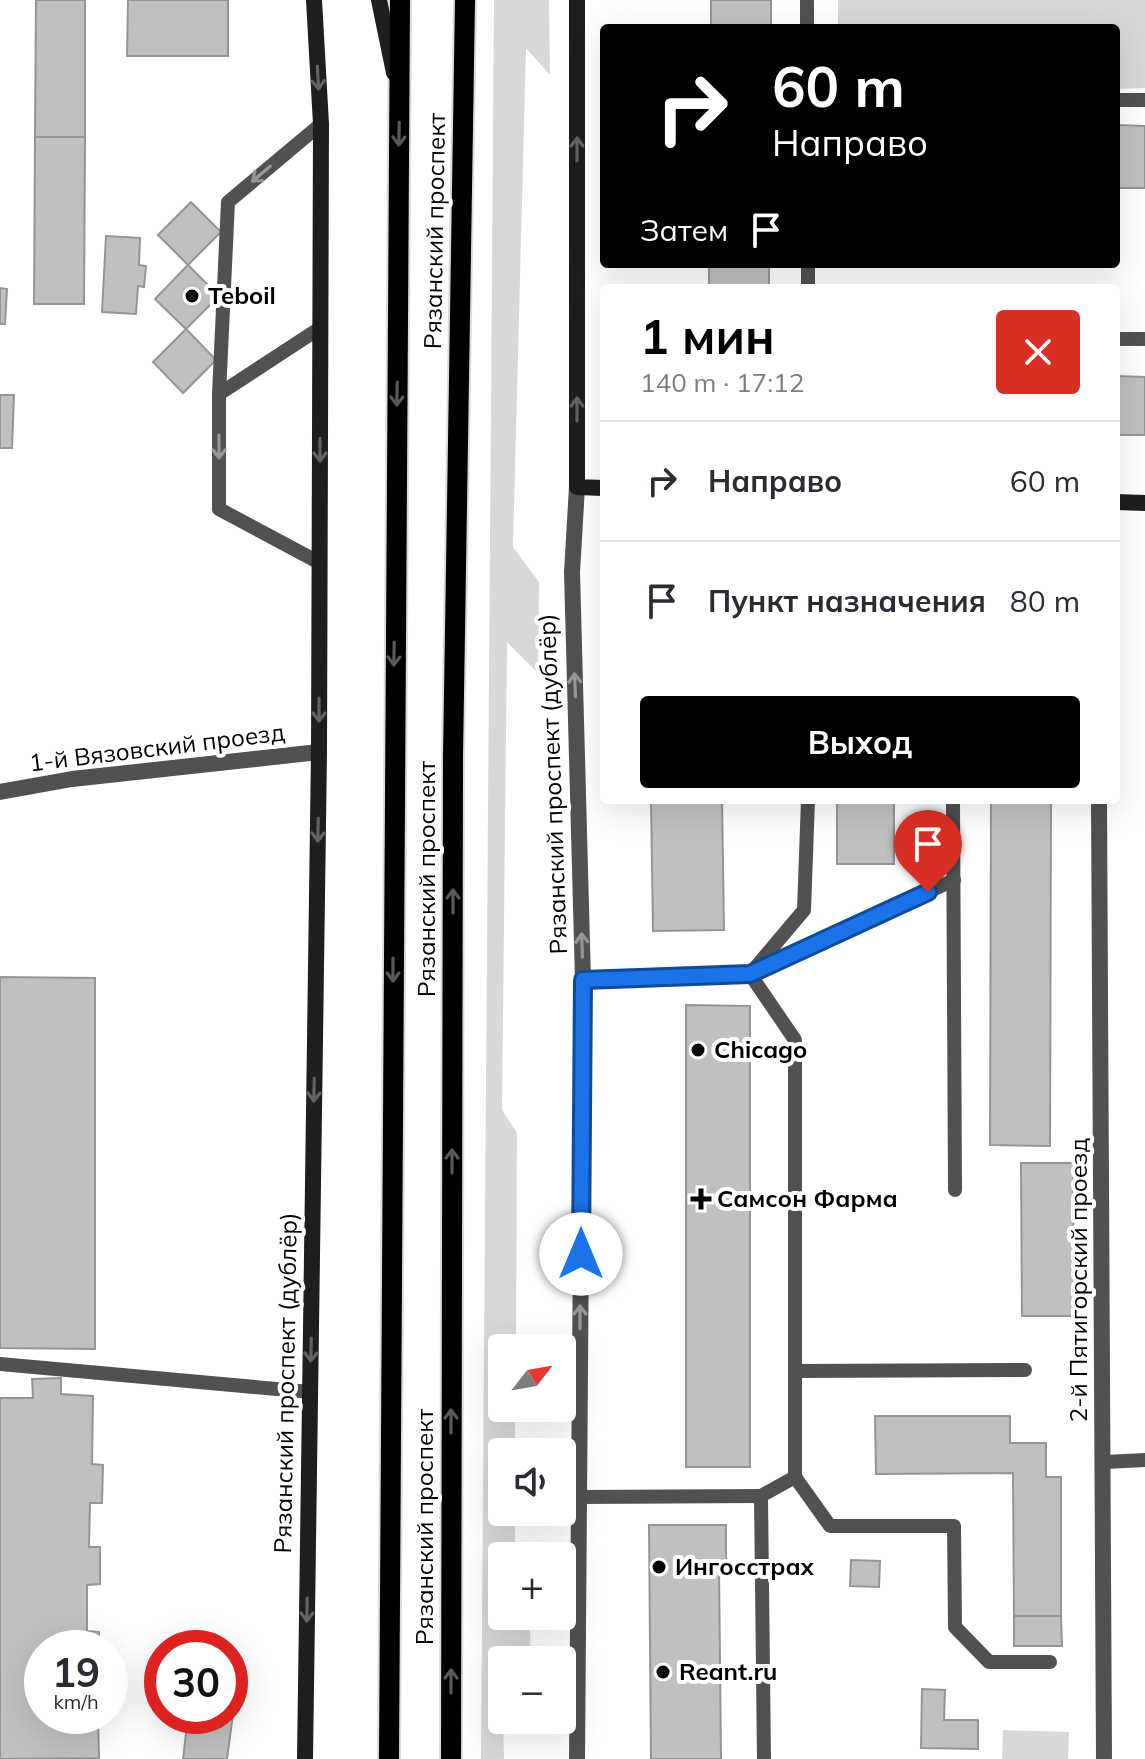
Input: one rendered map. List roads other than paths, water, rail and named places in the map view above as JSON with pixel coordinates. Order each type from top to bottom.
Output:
[{"type":"main road","name":"Рязанский проспект","points":[[389,1759],[400,0]]},
{"type":"main road","name":"Рязанский проспект","points":[[451,1759],[453,757],[465,0]]},
{"type":"street","name":"Рязанский проспект (дублёр)","points":[[305,1759],[320,563],[321,124],[314,0]]},
{"type":"street","points":[[379,0],[399,97]]},
{"type":"street","name":"Рязанский проспект (дублёр)","points":[[576,3],[577,487],[572,572],[583,980],[577,1759]]},
{"type":"street","points":[[577,487],[600,488]]},
{"type":"street","points":[[1120,502],[1145,503]]},
{"type":"street","name":"1-й Вязовский проезд","points":[[0,792],[72,779],[319,752]]},
{"type":"street","name":"2-й Пятигорский проезд","points":[[1099,804],[1105,1462],[1104,1759]]},
{"type":"lane","points":[[807,0],[807,24]]},
{"type":"lane","points":[[1120,100],[1145,100]]},
{"type":"lane","points":[[320,563],[219,509],[219,394],[228,202],[321,124]]},
{"type":"lane","points":[[219,394],[320,328]]},
{"type":"lane","points":[[1120,339],[1145,339]]},
{"type":"lane","points":[[750,974],[804,910],[808,804]]},
{"type":"lane","points":[[953,804],[955,1190]]},
{"type":"lane","points":[[583,980],[750,974],[954,880]]},
{"type":"lane","points":[[750,974],[795,1040],[795,1477],[830,1526],[954,1526],[955,1627],[989,1662],[1050,1662]]},
{"type":"lane","points":[[0,1364],[310,1392]]},
{"type":"lane","points":[[795,1371],[1025,1370]]},
{"type":"lane","points":[[1105,1462],[1145,1460]]},
{"type":"lane","points":[[579,1497],[761,1496],[795,1477]]},
{"type":"lane","points":[[761,1496],[764,1759]]},
{"type":"place","name":"Teboil","points":[[192,296]]},
{"type":"place","name":"Chicago","points":[[698,1050]]},
{"type":"place","name":"Самсон Фарма","points":[[701,1199]]},
{"type":"place","name":"Ингосстрах","points":[[659,1567]]},
{"type":"place","name":"Reant.ru","points":[[663,1672]]}]
